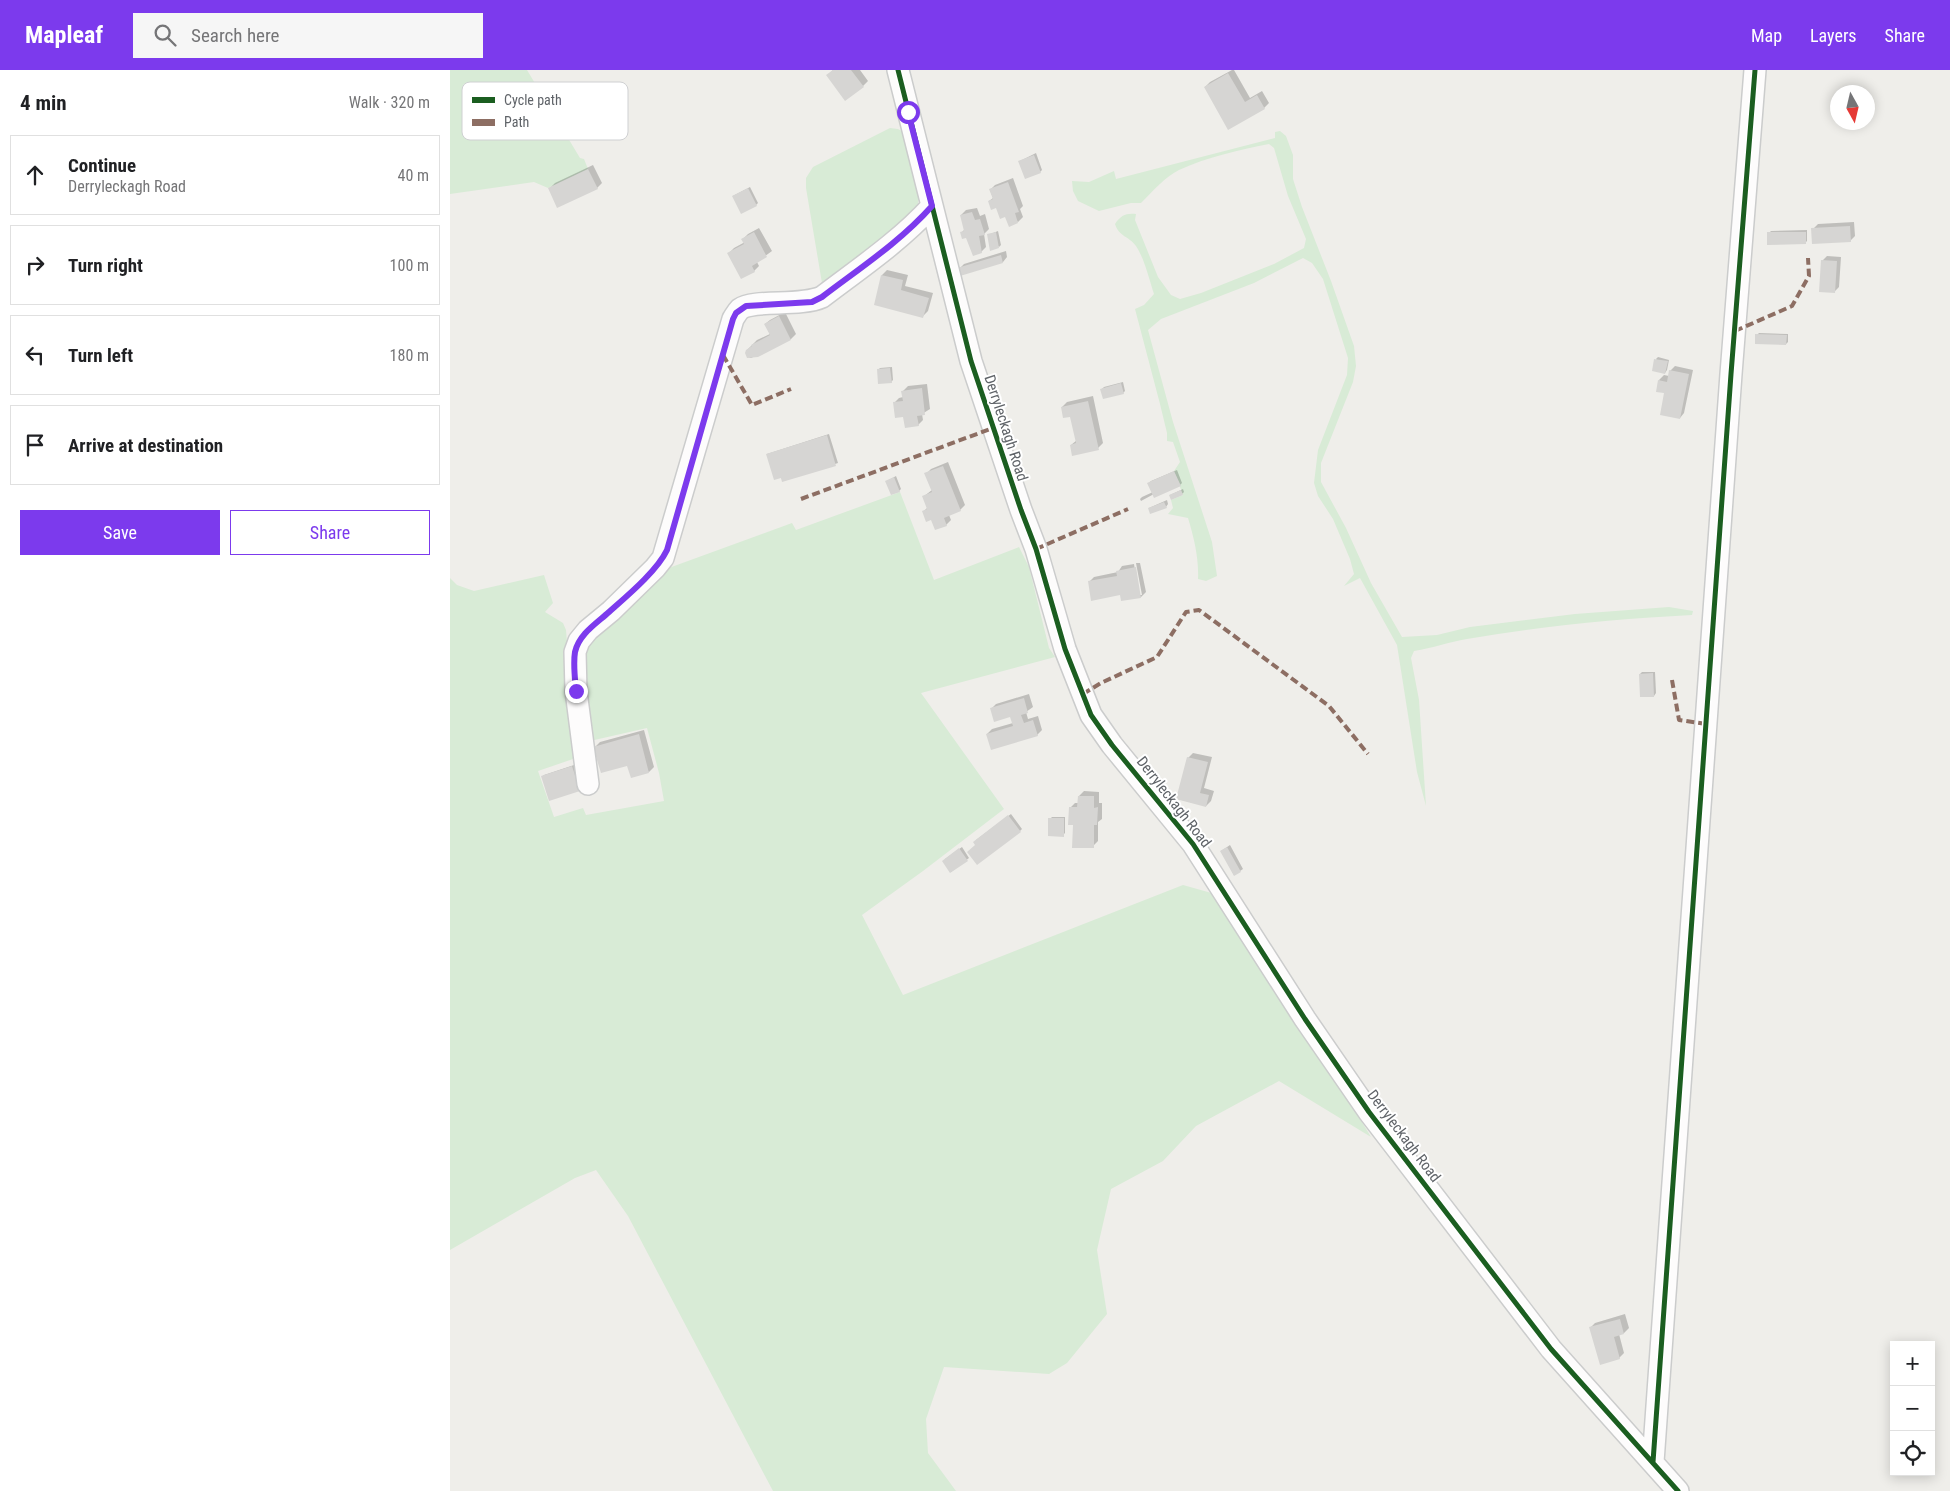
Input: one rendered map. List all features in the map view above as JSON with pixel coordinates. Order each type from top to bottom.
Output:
[{"type":"street","name":"Derryleckagh Road","points":[[898,70],[971,361],[1036,549],[1065,649],[1091,715],[1112,745],[1193,844],[1305,1018],[1369,1112],[1552,1349],[1678,1491]]},
{"type":"street","points":[[1653,1462],[1755,70]]},
{"type":"street","points":[[588,784],[576,691],[575,652],[579,642],[588,630],[611,611],[655,568],[667,550],[736,313],[746,306],[812,302],[822,297],[896,242],[932,206]]},
{"type":"green space","points":[[450,70],[527,70],[534,82],[462,82],[462,140],[569,140],[580,158],[584,159],[588,169],[548,188],[534,182],[450,194]]},
{"type":"green space","points":[[890,128],[898,129],[905,133],[918,183],[919,193],[916,213],[823,289],[806,188],[806,178],[813,167]]},
{"type":"green space","points":[[1280,131],[1286,136],[1293,155],[1293,179],[1354,346],[1356,366],[1353,382],[1321,463],[1321,482],[1346,528],[1371,583],[1402,637],[1437,635],[1470,627],[1575,614],[1669,607],[1693,611],[1692,615],[1607,621],[1523,630],[1460,640],[1414,651],[1411,658],[1419,700],[1426,806],[1417,772],[1397,645],[1360,578],[1344,586],[1354,574],[1350,559],[1333,519],[1318,496],[1314,483],[1318,450],[1347,375],[1348,358],[1323,279],[1312,263],[1303,258],[1254,283],[1161,319],[1148,330],[1173,422],[1212,542],[1217,576],[1206,581],[1198,579],[1196,548],[1188,518],[1168,514],[1173,508],[1171,500],[1183,495],[1174,471],[1180,462],[1173,442],[1167,441],[1160,404],[1135,309],[1144,305],[1154,294],[1139,251],[1133,243],[1119,232],[1115,224],[1124,215],[1136,214],[1135,220],[1158,277],[1171,295],[1180,299],[1201,293],[1274,264],[1304,248],[1306,239],[1288,196],[1274,148],[1269,144],[1258,146],[1223,154],[1190,165],[1169,177],[1141,203],[1131,203],[1099,211],[1078,201],[1073,191],[1072,181],[1089,182],[1114,171],[1116,179],[1275,138],[1275,132]]},
{"type":"green space","points":[[900,492],[934,580],[1019,547],[1029,567],[1049,648],[1055,657],[921,693],[1004,809],[862,915],[903,995],[1183,885],[1215,894],[1371,1137],[1279,1081],[1196,1126],[1163,1161],[1111,1189],[1097,1250],[1107,1314],[1067,1363],[1049,1374],[944,1367],[926,1419],[928,1453],[956,1491],[773,1491],[628,1216],[596,1170],[575,1178],[450,1250],[450,578],[457,585],[474,591],[544,575],[553,603],[545,612],[563,623],[566,630],[576,758],[538,771],[554,817],[583,808],[586,815],[664,801],[647,728],[590,741],[581,649],[666,569],[792,523],[796,530]]},
{"type":"building","points":[[833,70],[851,70],[864,87],[845,101],[826,75]]},
{"type":"building","points":[[1228,73],[1245,102],[1257,95],[1265,109],[1228,130],[1204,87]]},
{"type":"building","points":[[1034,155],[1041,173],[1025,179],[1018,161]]},
{"type":"building","points":[[588,169],[598,189],[557,208],[548,188]]},
{"type":"building","points":[[1008,182],[1019,212],[1015,213],[1018,223],[1009,227],[1005,217],[1000,219],[996,208],[991,210],[988,201],[993,199],[989,189]]},
{"type":"building","points":[[748,188],[757,206],[741,214],[732,196]]},
{"type":"building","points":[[972,212],[975,220],[980,219],[985,235],[979,236],[982,253],[973,256],[966,238],[962,239],[960,232],[964,231],[960,215]]},
{"type":"building","points":[[1850,226],[1851,242],[1812,244],[1811,228]]},
{"type":"building","points":[[754,232],[767,257],[752,266],[755,272],[741,279],[727,253],[744,244],[741,239]]},
{"type":"building","points":[[996,232],[999,248],[990,251],[987,234]]},
{"type":"building","points":[[1767,232],[1806,232],[1806,244],[1767,245]]},
{"type":"building","points":[[1001,255],[1003,263],[960,276],[957,268]]},
{"type":"building","points":[[1821,260],[1837,261],[1835,293],[1819,292]]},
{"type":"building","points":[[881,275],[903,280],[901,290],[929,298],[923,318],[874,305]]},
{"type":"building","points":[[779,316],[791,340],[758,357],[747,358],[745,353],[751,345],[770,335],[764,324]]},
{"type":"building","points":[[1755,334],[1787,335],[1786,345],[1755,344]]},
{"type":"building","points":[[1654,359],[1668,361],[1665,374],[1652,371]]},
{"type":"building","points":[[890,368],[892,383],[878,384],[877,369]]},
{"type":"building","points":[[1669,370],[1689,374],[1680,419],[1660,415],[1664,393],[1656,392],[1658,380],[1667,382]]},
{"type":"building","points":[[1121,383],[1124,394],[1103,399],[1100,389]]},
{"type":"building","points":[[922,388],[925,415],[917,416],[919,426],[905,428],[903,417],[895,418],[893,402],[903,401],[901,391]]},
{"type":"building","points":[[1088,401],[1099,450],[1072,456],[1070,445],[1076,443],[1070,417],[1063,418],[1061,407]]},
{"type":"building","points":[[827,435],[836,466],[782,482],[781,478],[774,480],[766,454]]},
{"type":"building","points":[[943,466],[961,511],[944,518],[947,526],[935,530],[931,520],[926,522],[922,511],[927,509],[922,496],[932,492],[924,473]]},
{"type":"building","points":[[1174,471],[1181,486],[1154,498],[1147,483]]},
{"type":"building","points":[[894,477],[900,492],[891,495],[885,481]]},
{"type":"building","points":[[1181,490],[1183,495],[1171,500],[1169,495]]},
{"type":"building","points":[[1164,502],[1167,508],[1150,514],[1148,508]]},
{"type":"building","points":[[1136,567],[1141,598],[1121,601],[1120,595],[1091,601],[1088,581],[1117,576],[1116,571]]},
{"type":"building","points":[[1653,673],[1654,697],[1640,697],[1639,674]]},
{"type":"building","points":[[1024,698],[1028,713],[1021,715],[1024,723],[1033,720],[1038,736],[991,750],[986,734],[1013,726],[1010,717],[994,722],[990,708]]},
{"type":"building","points":[[639,734],[649,773],[631,778],[627,766],[601,773],[593,747]]},
{"type":"building","points":[[1187,757],[1208,762],[1200,793],[1209,795],[1206,807],[1176,799]]},
{"type":"building","points":[[572,766],[580,791],[549,801],[541,776]]},
{"type":"building","points":[[1078,796],[1094,796],[1094,808],[1098,807],[1097,825],[1094,825],[1094,848],[1072,848],[1073,825],[1068,825],[1069,807],[1077,807]]},
{"type":"building","points":[[1008,815],[1021,832],[977,865],[967,852],[975,845],[973,842]]},
{"type":"building","points":[[1048,818],[1064,818],[1064,837],[1048,836]]},
{"type":"building","points":[[1227,847],[1241,872],[1234,876],[1220,851]]},
{"type":"building","points":[[959,848],[968,861],[950,873],[942,861]]},
{"type":"building","points":[[1620,1319],[1624,1334],[1614,1337],[1620,1359],[1600,1365],[1589,1327]]},
{"type":"marked path","points":[[1735,331],[1792,306],[1809,276],[1808,258]]},
{"type":"marked path","points":[[723,355],[752,405],[791,389]]},
{"type":"marked path","points":[[801,499],[993,428]]},
{"type":"marked path","points":[[1036,549],[1128,509]]},
{"type":"marked path","points":[[1083,694],[1101,683],[1157,657],[1186,612],[1199,610],[1329,706],[1368,754]]},
{"type":"marked path","points":[[1672,680],[1679,720],[1706,724]]},
{"type":"cycle path","points":[[898,70],[971,361],[1036,549],[1065,649],[1091,715],[1112,745],[1193,844],[1305,1019],[1369,1112],[1551,1349],[1678,1491]]},
{"type":"cycle path","points":[[1653,1462],[1731,374],[1755,70]]},
{"type":"route","points":[[576,691],[575,652],[579,642],[588,630],[611,611],[655,568],[667,550],[736,313],[746,306],[812,302],[822,297],[896,242],[932,206],[908,112]]}]
